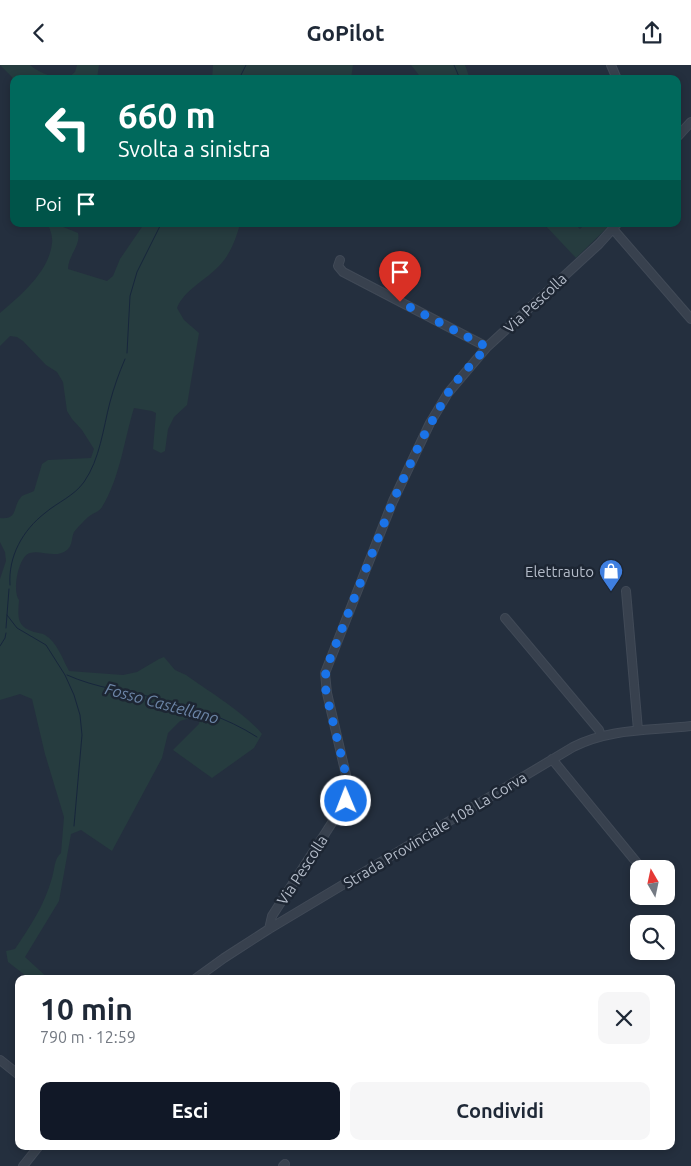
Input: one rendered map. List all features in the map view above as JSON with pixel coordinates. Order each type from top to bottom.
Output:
[{"type":"street","points":[[681,132],[691,122]]},
{"type":"street","name":"Via Pescolla","points":[[269,929],[272,916],[346,801],[346,775],[325,683],[328,664],[393,501],[422,439],[448,393],[487,347],[614,227]]},
{"type":"street","points":[[616,227],[691,319]]},
{"type":"street","points":[[340,260],[338,266],[343,272],[487,347]]},
{"type":"street","points":[[626,591],[638,730]]},
{"type":"street","points":[[505,618],[599,730],[601,736]]},
{"type":"street","name":"Strada Provinciale 108 La Corva","points":[[201,975],[269,929],[552,759],[586,741],[601,736],[638,730],[691,726]]},
{"type":"street","points":[[552,759],[635,860]]},
{"type":"street","points":[[0,1060],[15,1072]]},
{"type":"street","points":[[23,1166],[36,1150]]},
{"type":"green space","points":[[0,65],[30,65],[48,75],[10,75]]},
{"type":"green space","points":[[77,65],[99,65],[98,75],[72,75],[75,72]]},
{"type":"green space","points":[[213,65],[353,65],[352,75],[212,75]]},
{"type":"green space","points":[[411,65],[465,65],[469,75],[419,75]]},
{"type":"green space","points":[[49,227],[63,227],[78,233],[78,242],[68,269],[107,281],[113,276],[120,259],[142,227],[239,227],[232,247],[223,262],[190,290],[177,308],[184,320],[199,333],[187,405],[174,417],[168,429],[165,451],[161,453],[153,449],[156,413],[134,408],[113,484],[102,507],[75,530],[70,546],[63,553],[34,552],[22,560],[16,582],[19,600],[19,620],[28,630],[44,634],[49,638],[69,671],[123,675],[137,672],[164,657],[175,670],[186,675],[226,703],[246,718],[262,734],[254,748],[212,778],[173,750],[199,724],[200,718],[196,716],[180,721],[168,733],[162,758],[112,851],[81,830],[71,834],[59,901],[25,957],[45,975],[25,975],[8,962],[6,951],[15,949],[45,898],[56,861],[61,853],[64,817],[45,754],[32,699],[20,694],[0,700],[0,579],[6,561],[5,552],[0,542],[0,518],[13,515],[22,496],[34,491],[42,464],[48,460],[91,458],[94,449],[67,411],[63,382],[57,372],[46,365],[17,337],[10,336],[0,346],[0,313],[33,282],[46,264],[52,243]]},
{"type":"green space","points":[[547,227],[578,227],[580,229],[582,227],[608,227],[576,258]]},
{"type":"waterway","name":"Fosso Castellano","points":[[241,75],[246,65]]},
{"type":"waterway","name":"Fosso Castellano","points":[[454,65],[458,75]]},
{"type":"waterway","name":"Fosso Castellano","points":[[127,353],[130,296],[137,272],[160,227]]},
{"type":"waterway","name":"Fosso Castellano","points":[[10,585],[14,554],[30,527],[45,513],[76,491],[84,482],[94,464],[112,396],[125,359]]},
{"type":"waterway","name":"Fosso Castellano","points":[[6,628],[9,589]]},
{"type":"waterway","name":"Fosso Castellano","points":[[7,615],[17,628],[46,645],[65,675],[74,695],[80,715],[82,735],[74,826]]},
{"type":"waterway","name":"Fosso Castellano","points":[[0,646],[6,633]]},
{"type":"waterway","name":"Fosso Castellano","points":[[67,675],[100,686],[196,709],[221,718],[257,737]]},
{"type":"place","name":"Elettrauto","points":[[611,592]]},
{"type":"route","points":[[346,801],[346,775],[326,693],[325,673],[393,501],[422,439],[448,393],[487,347],[400,302]]}]
